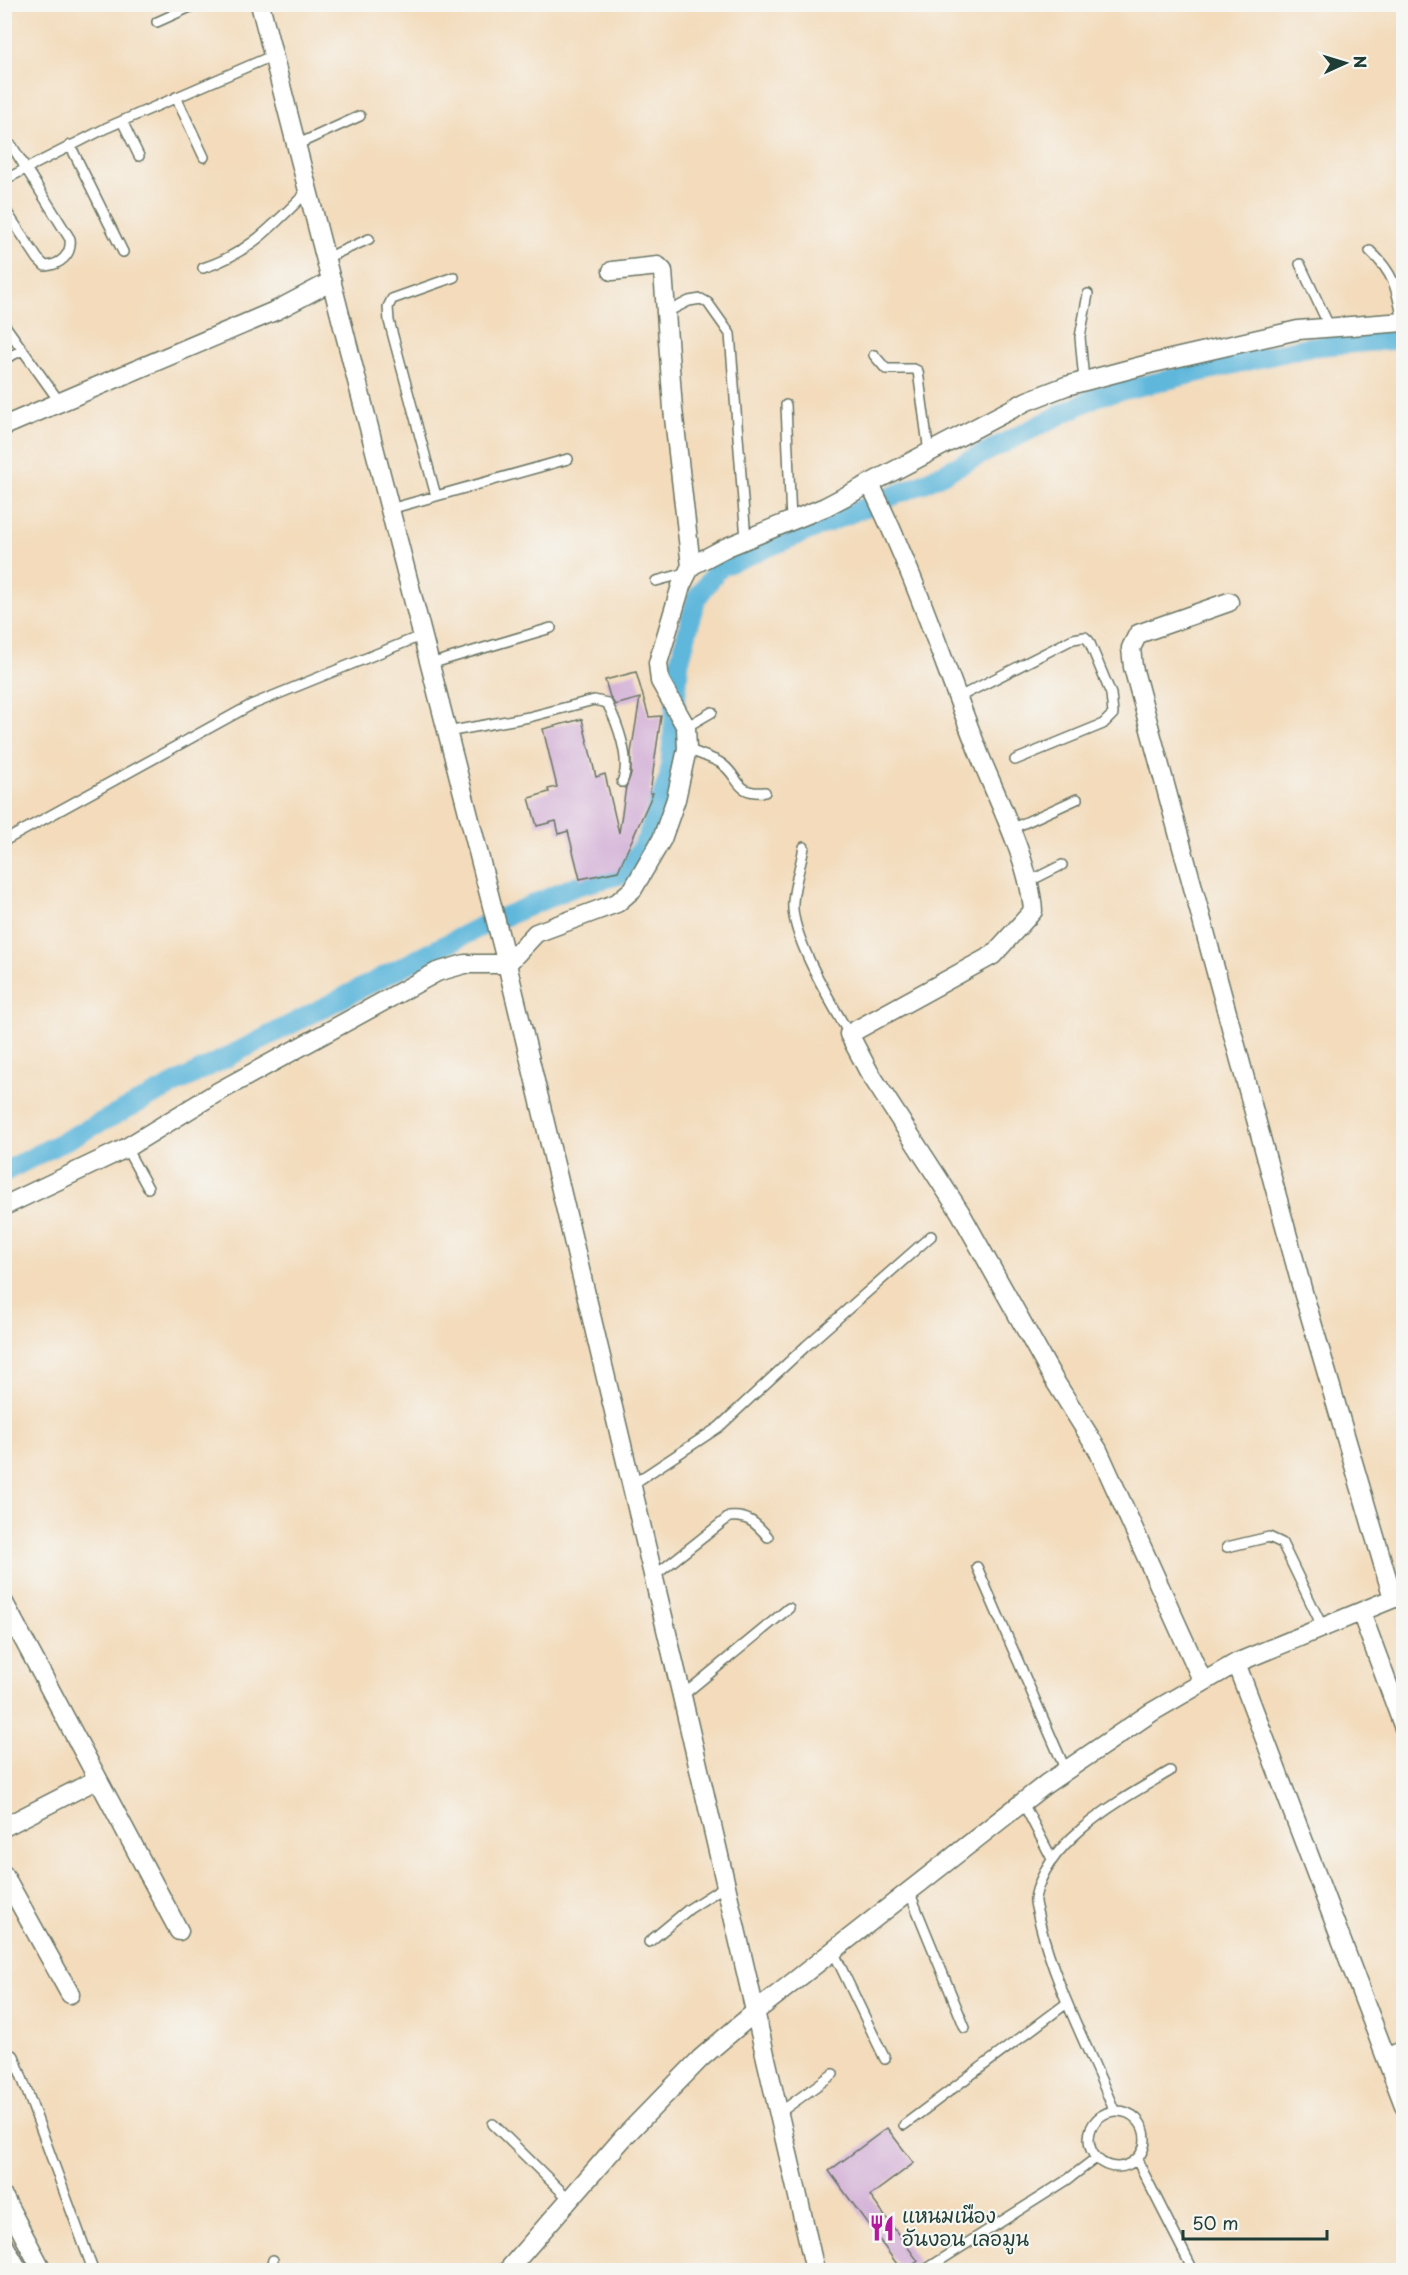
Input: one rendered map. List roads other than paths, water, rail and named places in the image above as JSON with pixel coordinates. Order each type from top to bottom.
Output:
[{"type":"street","points":[[260,4],[507,964],[682,1696],[815,2271]]},
{"type":"street","points":[[4,1206],[126,1148],[216,1093],[437,972],[465,964],[507,964],[536,933],[617,903],[633,889],[662,839],[676,799],[687,749],[682,720],[660,681],[658,663],[663,640],[690,569],[661,267],[612,271]]},
{"type":"street","points":[[4,426],[277,310],[332,281]]},
{"type":"street","points":[[690,569],[746,539],[873,490],[929,454],[1028,401],[1084,381],[1298,330],[1403,322]]},
{"type":"street","points":[[873,490],[922,604],[1009,830],[1028,882],[1033,911],[993,955],[849,1034],[869,1072],[960,1212],[1053,1378],[1098,1450],[1203,1682]]},
{"type":"street","points":[[508,2271],[624,2137],[693,2066],[755,2012],[1023,1803],[1152,1712],[1236,1663],[1398,1596],[1303,1292],[1133,667],[1131,648],[1138,634],[1229,602]]},
{"type":"street","points":[[4,1603],[179,1931]]},
{"type":"street","points":[[1361,1612],[1404,1728]]},
{"type":"street","points":[[1236,1663],[1404,2105]]},
{"type":"street","points":[[4,1827],[98,1779]]},
{"type":"street","points":[[4,1875],[70,1994]]},
{"type":"street","points":[[1386,2058],[1404,2050]]},
{"type":"street","points":[[4,2198],[42,2271]]},
{"type":"street","points":[[4,2245],[18,2271]]},
{"type":"lane","points":[[158,22],[196,4]]},
{"type":"lane","points":[[4,180],[70,145],[274,55]]},
{"type":"lane","points":[[176,97],[204,158]]},
{"type":"lane","points":[[296,145],[360,116]]},
{"type":"lane","points":[[122,121],[139,156]]},
{"type":"lane","points":[[4,143],[12,146],[70,239],[71,248],[68,255],[55,265],[45,266],[38,260],[4,208]]},
{"type":"lane","points":[[70,145],[123,252]]},
{"type":"lane","points":[[203,268],[238,254],[254,243],[308,191]]},
{"type":"lane","points":[[326,258],[369,239]]},
{"type":"lane","points":[[1370,251],[1386,267],[1396,284],[1403,322]]},
{"type":"lane","points":[[1300,264],[1330,328]]},
{"type":"lane","points":[[436,496],[389,321],[388,307],[392,299],[454,277]]},
{"type":"lane","points":[[1084,381],[1080,337],[1088,294]]},
{"type":"lane","points":[[665,313],[689,301],[701,299],[708,303],[730,334],[746,539]]},
{"type":"lane","points":[[4,324],[59,401]]},
{"type":"lane","points":[[4,359],[23,350]]},
{"type":"lane","points":[[874,355],[886,369],[918,371],[929,454]]},
{"type":"lane","points":[[786,405],[791,521]]},
{"type":"lane","points":[[390,509],[568,459]]},
{"type":"lane","points":[[656,581],[690,569]]},
{"type":"lane","points":[[430,664],[550,628]]},
{"type":"lane","points":[[4,841],[251,705],[423,635]]},
{"type":"lane","points":[[957,698],[1073,639],[1085,637],[1089,641],[1111,694],[1113,714],[1103,724],[1016,760]]},
{"type":"lane","points":[[447,732],[529,717],[594,700],[607,703],[615,718],[622,752],[625,769],[622,782]]},
{"type":"lane","points":[[682,720],[712,712]]},
{"type":"lane","points":[[687,749],[720,762],[742,789],[752,793],[765,792]]},
{"type":"lane","points":[[1009,830],[1077,799]]},
{"type":"lane","points":[[804,847],[793,902],[794,919],[820,980],[849,1034]]},
{"type":"lane","points":[[1028,882],[1062,865]]},
{"type":"lane","points":[[126,1148],[148,1188]]},
{"type":"lane","points":[[630,1486],[719,1427],[806,1346],[931,1236]]},
{"type":"lane","points":[[652,1578],[729,1517],[741,1516],[753,1521],[768,1537]]},
{"type":"lane","points":[[1227,1547],[1269,1537],[1282,1543],[1323,1628]]},
{"type":"lane","points":[[977,1567],[1066,1771]]},
{"type":"lane","points":[[682,1696],[789,1608]]},
{"type":"lane","points":[[1114,2110],[1090,2051],[1066,2003],[1045,1944],[1034,1899],[1052,1859],[1107,1808],[1170,1771]]},
{"type":"lane","points":[[1023,1803],[1052,1859]]},
{"type":"lane","points":[[649,1942],[689,1909],[725,1886]]},
{"type":"lane","points":[[909,1891],[965,2028]]},
{"type":"lane","points":[[833,1951],[885,2059]]},
{"type":"lane","points":[[904,2125],[1066,2003]]},
{"type":"lane","points":[[4,2051],[14,2056],[93,2271]]},
{"type":"lane","points":[[778,2113],[833,2074]]},
{"type":"lane","points":[[1114,2110],[1132,2114],[1143,2125],[1145,2145],[1137,2160],[1118,2167],[1106,2165],[1096,2158],[1090,2147],[1089,2135],[1093,2123],[1102,2114],[1114,2110]]},
{"type":"lane","points":[[494,2124],[570,2200]]},
{"type":"lane","points":[[925,2271],[1067,2180],[1096,2158]]},
{"type":"lane","points":[[1137,2160],[1193,2271]]},
{"type":"lane","points":[[270,2271],[273,2260]]},
{"type":"waterway","points":[[4,1172],[478,928],[576,886],[627,873],[647,838],[669,777],[679,664],[696,599],[720,567],[922,484],[1098,396],[1307,347],[1404,339]]},
{"type":"place","name":"แหนมเนือง อันงอน เลอมูน","points":[[882,2228]]}]
